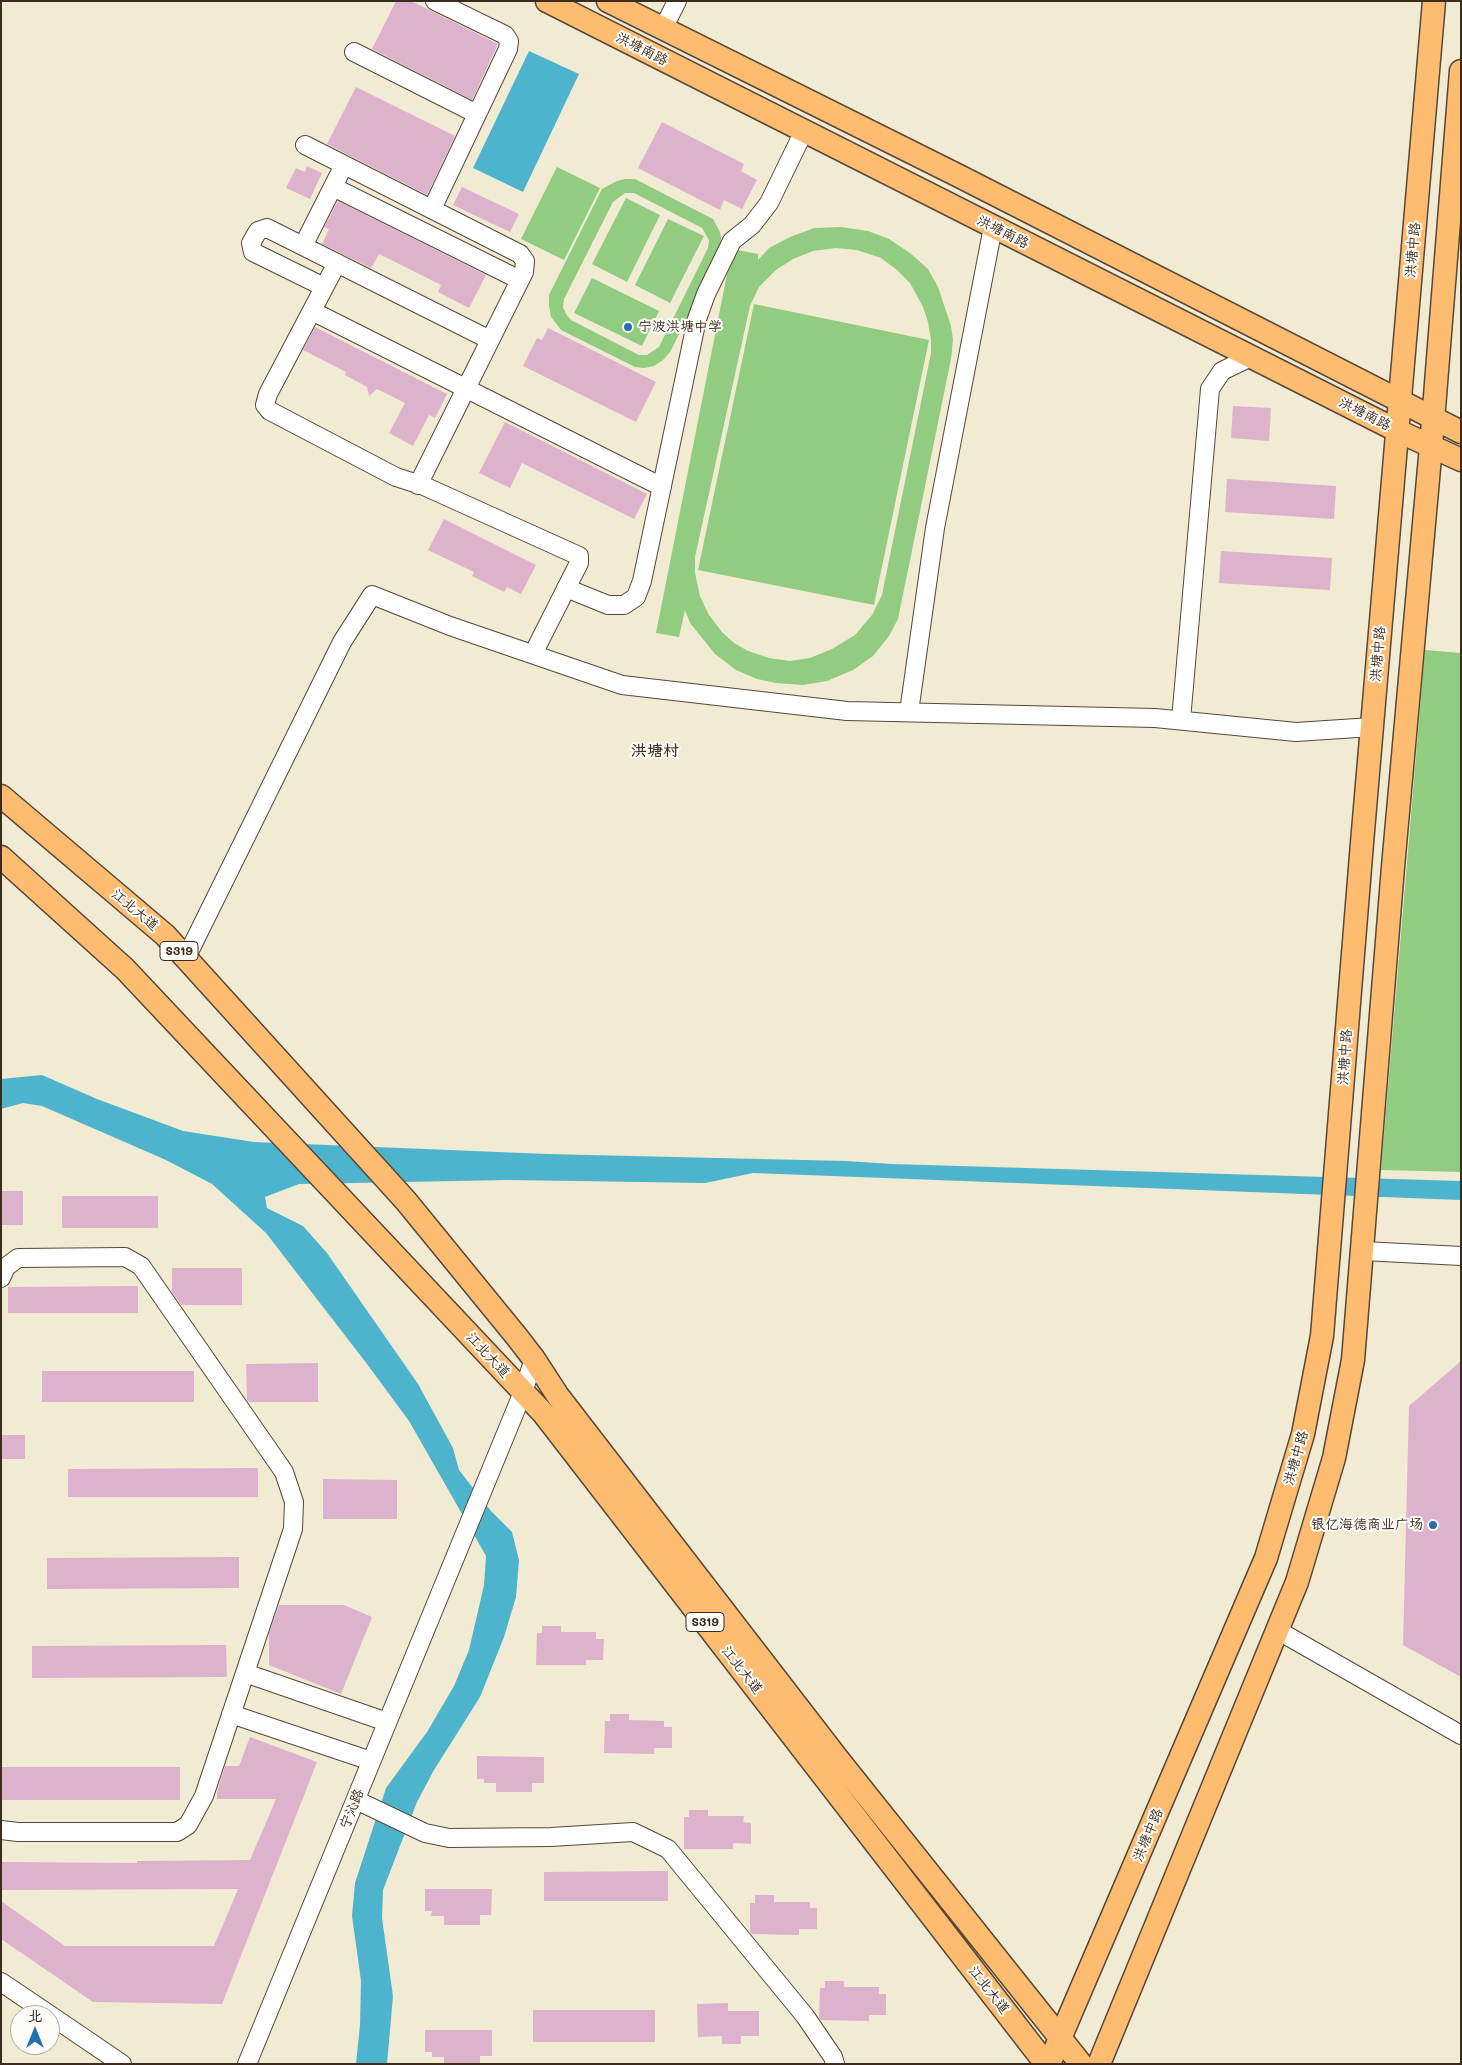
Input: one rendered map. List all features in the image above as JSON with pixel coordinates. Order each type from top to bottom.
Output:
[{"type":"main road","name":"洪塘南路","points":[[547,1],[1398,431],[1461,460]]},
{"type":"main road","name":"洪塘南路","points":[[608,1],[959,176],[1432,419],[1461,432]]},
{"type":"main road","name":"洪塘中路","points":[[1047,2064],[1061,2037],[1266,1558],[1303,1434],[1322,1336],[1434,1]]},
{"type":"main road","points":[[1100,2064],[1297,1582],[1334,1458],[1353,1360],[1392,867],[1430,446],[1461,71]]},
{"type":"main road","name":"江北大道","points":[[1,796],[165,935],[406,1201],[534,1359],[558,1396],[831,1750],[1081,2064]]},
{"type":"main road","name":"江北大道","points":[[1,857],[125,969],[544,1414],[1047,2064]]},
{"type":"street","points":[[432,209],[508,49],[509,41],[505,35],[435,1]]},
{"type":"street","points":[[663,29],[677,1]]},
{"type":"street","points":[[354,52],[477,114]]},
{"type":"street","points":[[566,588],[608,605],[624,606],[636,597],[642,581],[697,319],[706,294],[732,241],[752,225],[769,203],[804,131]]},
{"type":"street","points":[[305,145],[520,254],[524,261],[524,272],[418,485]]},
{"type":"street","points":[[304,246],[344,165]]},
{"type":"street","points":[[333,187],[520,280]]},
{"type":"street","points":[[909,712],[935,528],[993,227]]},
{"type":"street","points":[[324,287],[253,252],[251,248],[258,231],[262,228],[267,228],[490,340]]},
{"type":"street","points":[[337,263],[268,394],[266,405],[270,411],[387,473],[579,556],[579,563],[532,654]]},
{"type":"street","points":[[312,311],[662,487]]},
{"type":"street","points":[[1181,720],[1210,389],[1222,371],[1251,357]]},
{"type":"street","points":[[186,958],[342,642],[372,595],[450,626],[622,685],[847,711],[1155,718],[1296,732],[1372,727]]},
{"type":"street","points":[[1362,1251],[1461,1256]]},
{"type":"street","points":[[1,1278],[6,1267],[18,1258],[125,1257],[141,1266],[284,1472],[294,1502],[293,1529],[204,1796],[188,1824],[177,1832],[18,1832],[1,1830]]},
{"type":"street","name":"宁沁路","points":[[247,2064],[493,1466],[523,1392],[534,1359]]},
{"type":"street","points":[[1277,1630],[1461,1734]]},
{"type":"street","points":[[245,1673],[387,1722]]},
{"type":"street","points":[[231,1714],[371,1761]]},
{"type":"street","points":[[356,1800],[425,1833],[449,1838],[551,1837],[632,1832],[668,1849],[805,2016],[833,2057],[835,2064]]},
{"type":"street","points":[[1,1982],[35,2005]]},
{"type":"street","points":[[60,2022],[122,2064]]},
{"type":"green space","points":[[557,167],[600,188],[564,260],[521,239]]},
{"type":"green space","points":[[635,179],[713,219],[720,232],[722,243],[721,252],[670,352],[654,366],[644,368],[635,367],[561,330],[551,317],[549,306],[549,295],[602,189],[617,181]],"holes":[[[625,193],[634,193],[702,228],[709,240],[708,248],[659,347],[647,355],[639,355],[571,320],[563,307],[564,299],[613,202]]]},
{"type":"green space","points":[[626,198],[660,215],[627,282],[592,264]]},
{"type":"green space","points":[[668,219],[704,236],[670,303],[635,285]]},
{"type":"green space","points":[[841,227],[868,231],[889,239],[910,253],[928,269],[938,287],[951,326],[953,340],[951,359],[898,619],[889,636],[873,656],[853,670],[827,681],[803,685],[776,683],[757,679],[736,670],[715,654],[690,623],[685,610],[679,637],[656,633],[732,249],[758,254],[758,260],[769,248],[790,237],[814,228]],"holes":[[[836,248],[857,250],[881,258],[910,283],[923,307],[931,340],[931,353],[882,595],[872,615],[855,635],[832,649],[810,658],[790,661],[769,658],[748,651],[734,643],[722,632],[709,615],[700,596],[695,573],[695,557],[750,306],[759,287],[776,270],[793,259],[813,251]]]},
{"type":"green space","points":[[592,278],[659,311],[642,346],[574,313]]},
{"type":"green space","points":[[754,304],[929,340],[874,605],[698,570]]},
{"type":"green space","points":[[1425,650],[1461,653],[1461,1172],[1381,1170]]},
{"type":"water","points":[[529,51],[579,74],[523,192],[473,168]]},
{"type":"water","points":[[42,1075],[97,1099],[183,1131],[254,1142],[547,1154],[846,1161],[892,1164],[1461,1181],[1461,1200],[753,1173],[705,1183],[509,1180],[299,1184],[265,1197],[267,1208],[303,1226],[327,1253],[418,1384],[453,1448],[459,1470],[491,1511],[512,1532],[519,1560],[516,1597],[504,1637],[480,1697],[434,1770],[417,1802],[383,1890],[382,1918],[393,1996],[387,2064],[356,2064],[360,2025],[361,1981],[352,1916],[355,1883],[386,1788],[427,1732],[454,1686],[469,1650],[484,1585],[486,1556],[409,1421],[266,1233],[212,1184],[166,1160],[42,1106],[23,1103],[1,1109],[1,1079]]},
{"type":"building","points":[[396,1],[411,1],[498,44],[472,100],[372,49]]},
{"type":"building","points":[[356,87],[455,136],[427,195],[327,144]]},
{"type":"building","points":[[662,122],[744,164],[741,171],[757,180],[742,209],[724,200],[720,210],[638,168]]},
{"type":"building","points":[[307,166],[322,173],[310,199],[286,188],[296,168],[305,172]]},
{"type":"building","points":[[462,187],[519,214],[510,232],[453,205]]},
{"type":"building","points":[[338,201],[486,275],[469,308],[438,292],[441,285],[379,254],[371,268],[322,244],[329,229],[324,227]]},
{"type":"building","points":[[315,327],[447,394],[435,418],[429,415],[413,446],[389,433],[405,403],[377,389],[369,396],[367,387],[345,375],[346,372],[303,350]]},
{"type":"building","points":[[548,328],[656,382],[636,422],[523,366],[537,338],[542,340]]},
{"type":"building","points":[[1233,406],[1271,408],[1269,441],[1231,438]]},
{"type":"building","points":[[505,422],[647,494],[634,519],[522,463],[510,488],[479,473]]},
{"type":"building","points":[[1227,479],[1336,486],[1334,519],[1225,512]]},
{"type":"building","points":[[444,519],[536,565],[521,594],[507,587],[504,592],[472,576],[474,572],[428,550]]},
{"type":"building","points":[[1221,551],[1332,558],[1330,590],[1219,583]]},
{"type":"building","points":[[1,1191],[23,1191],[23,1225],[1,1225]]},
{"type":"building","points":[[62,1196],[158,1196],[158,1228],[62,1228]]},
{"type":"building","points":[[172,1268],[242,1268],[242,1305],[181,1305],[172,1292]]},
{"type":"building","points":[[138,1286],[138,1313],[8,1313],[8,1287]]},
{"type":"building","name":"银亿海德商业广场","points":[[1461,1361],[1461,1677],[1403,1645],[1409,1406]]},
{"type":"building","points":[[318,1363],[318,1402],[249,1402],[247,1400],[246,1364]]},
{"type":"building","points":[[42,1371],[194,1371],[194,1402],[42,1402]]},
{"type":"building","points":[[1,1435],[25,1435],[25,1459],[1,1459]]},
{"type":"building","points":[[258,1468],[258,1497],[68,1497],[68,1469]]},
{"type":"building","points":[[323,1479],[397,1480],[397,1519],[323,1519]]},
{"type":"building","points":[[239,1557],[239,1588],[47,1589],[47,1558]]},
{"type":"building","points":[[279,1605],[344,1605],[372,1617],[341,1694],[269,1665],[269,1633]]},
{"type":"building","points":[[542,1626],[561,1626],[561,1632],[596,1632],[596,1639],[604,1639],[603,1660],[586,1660],[586,1665],[536,1665],[537,1633],[542,1633]]},
{"type":"building","points":[[226,1645],[227,1677],[32,1678],[32,1646]]},
{"type":"building","points":[[610,1714],[629,1714],[629,1720],[664,1721],[664,1727],[672,1727],[672,1748],[654,1748],[654,1754],[604,1753],[605,1721],[610,1721]]},
{"type":"building","points":[[250,1737],[317,1762],[222,2004],[93,2002],[1,1939],[1,1901],[65,1946],[214,1946],[238,1889],[1,1890],[1,1862],[137,1863],[137,1861],[250,1860],[276,1799],[217,1799],[217,1792],[225,1766],[239,1766]]},
{"type":"building","points":[[477,1756],[544,1757],[544,1783],[532,1783],[532,1792],[496,1792],[496,1783],[484,1783],[484,1779],[477,1779]]},
{"type":"building","points":[[1,1767],[180,1767],[180,1800],[1,1800]]},
{"type":"building","points":[[689,1810],[708,1810],[708,1816],[744,1816],[743,1822],[751,1823],[751,1844],[733,1843],[733,1849],[684,1849],[684,1817],[689,1817]]},
{"type":"building","points":[[668,1871],[668,1901],[544,1901],[544,1872]]},
{"type":"building","points":[[425,1889],[492,1889],[491,1915],[480,1915],[480,1925],[444,1925],[444,1916],[431,1916],[432,1911],[425,1911]]},
{"type":"building","points":[[755,1895],[774,1895],[774,1902],[810,1902],[810,1908],[817,1908],[817,1929],[799,1929],[799,1935],[752,1934],[750,1932],[750,1903],[755,1903]]},
{"type":"building","points":[[825,1981],[844,1981],[844,1987],[879,1987],[879,1994],[886,1994],[886,2015],[869,2015],[869,2021],[821,2020],[819,2018],[820,1988],[825,1988]]},
{"type":"building","points":[[728,2003],[728,2011],[759,2011],[759,2036],[741,2036],[741,2044],[722,2044],[722,2036],[698,2037],[697,2004]]},
{"type":"building","points":[[533,2010],[655,2010],[655,2042],[533,2042]]},
{"type":"building","points":[[425,2030],[492,2030],[492,2056],[480,2056],[480,2064],[444,2064],[444,2057],[432,2057],[432,2052],[425,2052]]},
{"type":"place","name":"宁波洪塘中学","points":[[628,327]]},
{"type":"place","name":"银亿海德商业广场","points":[[1433,1525]]},
{"type":"district","name":"洪塘村","points":[[655,751]]}]
